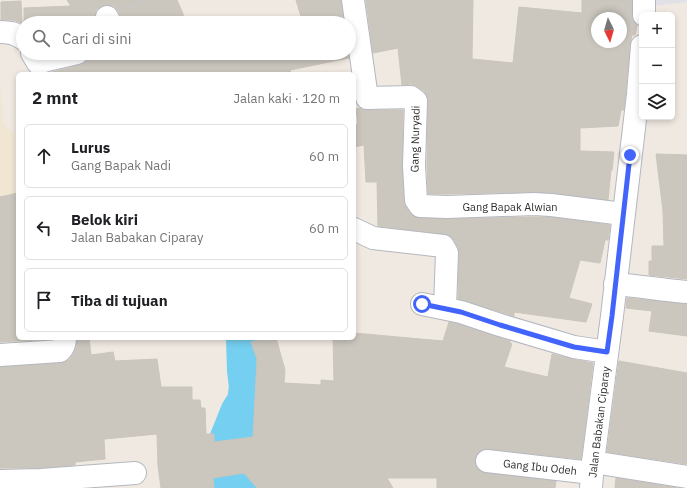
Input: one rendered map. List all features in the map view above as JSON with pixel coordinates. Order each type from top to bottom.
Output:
[{"type":"street","name":"Gang Nuryadi","points":[[353,0],[354,16]]},
{"type":"street","points":[[644,0],[644,12]]},
{"type":"street","points":[[0,32],[16,34]]},
{"type":"street","name":"Gang Nuryadi","points":[[356,42],[360,99],[411,98],[416,101],[414,166],[416,200],[420,206]]},
{"type":"street","name":"Jalan Babakan Ciparay","points":[[592,474],[638,94],[642,48]]},
{"type":"street","points":[[36,60],[38,63],[47,60]]},
{"type":"street","name":"Gang Bapak Alwian","points":[[420,206],[447,207],[534,204],[623,214]]},
{"type":"street","points":[[356,231],[374,238],[443,246],[447,253],[445,308]]},
{"type":"street","points":[[615,284],[687,292]]},
{"type":"street","points":[[422,304],[461,312],[574,347],[607,352]]},
{"type":"street","points":[[0,355],[60,351],[63,348],[65,340]]},
{"type":"street","name":"Gang Ibu Odeh","points":[[487,461],[592,474],[618,465],[687,477]]},
{"type":"street","points":[[0,480],[41,480],[135,473]]},
{"type":"shaded area","points":[[653,0],[687,0],[687,2],[653,6]]},
{"type":"shaded area","points":[[0,80],[3,125],[14,134],[15,211],[0,305]]},
{"type":"building","points":[[67,0],[177,0],[184,16],[120,16],[114,6],[107,5],[101,6],[96,10],[95,16],[24,16],[24,8],[71,6]]},
{"type":"building","points":[[296,0],[341,0],[343,16],[301,16]]},
{"type":"building","points":[[366,0],[473,0],[472,59],[513,63],[519,7],[582,13],[582,0],[632,0],[633,21],[637,25],[635,35],[632,35],[630,45],[624,110],[621,110],[618,126],[580,128],[580,151],[614,152],[608,200],[535,192],[428,194],[427,96],[424,91],[418,87],[411,84],[402,85],[398,48],[373,53]]},
{"type":"building","points":[[21,1],[22,16],[16,16],[16,21],[1,20],[1,2]]},
{"type":"building","points":[[87,60],[339,60],[290,70],[290,72],[53,72],[86,62]]},
{"type":"building","points":[[356,109],[403,110],[402,166],[404,201],[406,207],[414,217],[447,219],[550,217],[610,225],[608,240],[605,240],[600,263],[580,260],[569,298],[592,304],[586,322],[514,312],[514,316],[458,299],[459,253],[458,247],[450,236],[378,226],[377,182],[366,182],[364,145],[356,147],[356,124],[358,124]]},
{"type":"building","points":[[656,154],[687,155],[687,279],[649,275],[649,261],[652,261],[652,246],[664,246],[663,211]]},
{"type":"building","points":[[16,193],[16,340],[35,340],[0,342],[0,197]]},
{"type":"building","points":[[627,298],[687,304],[687,336],[649,331],[652,311],[626,308]]},
{"type":"building","points":[[449,322],[510,341],[512,344],[504,367],[548,377],[552,354],[593,363],[581,459],[488,449],[482,450],[477,454],[475,459],[476,466],[480,471],[485,473],[556,481],[555,488],[437,488],[437,478],[387,478],[393,488],[257,488],[244,473],[213,478],[214,488],[161,488],[158,466],[157,434],[104,439],[105,459],[75,462],[75,465],[40,468],[0,468],[0,367],[61,363],[69,360],[73,355],[77,340],[89,340],[91,355],[113,352],[115,361],[157,359],[161,387],[192,387],[192,400],[200,400],[201,408],[205,408],[206,434],[214,434],[214,442],[253,437],[257,359],[251,342],[257,340],[277,340],[285,370],[284,383],[321,385],[321,380],[334,381],[333,340],[356,340],[356,333],[443,341]]},
{"type":"building","points":[[619,361],[687,373],[687,464],[607,452]]},
{"type":"building","points":[[616,478],[677,488],[615,488]]},
{"type":"waterway","points":[[237,488],[225,469],[225,459],[227,448],[241,413],[248,402],[250,387],[247,340]]},
{"type":"route","points":[[422,304],[461,312],[574,347],[607,352],[630,155]]}]
